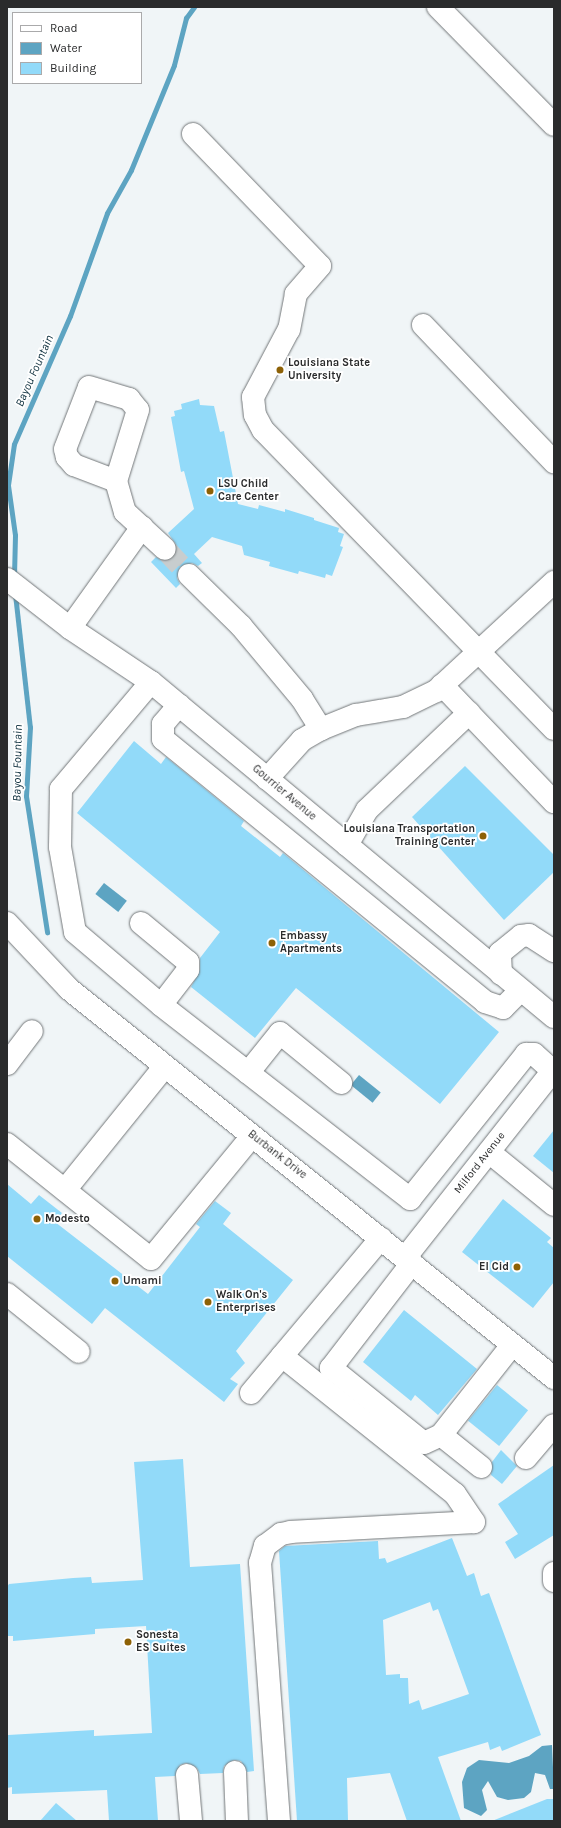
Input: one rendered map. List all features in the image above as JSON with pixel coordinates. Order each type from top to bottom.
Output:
[{"type":"street","points":[[438,7],[554,126]]},
{"type":"street","points":[[193,134],[320,266],[296,294],[289,329],[254,397],[256,415],[263,430],[478,653],[554,729]]},
{"type":"street","points":[[423,325],[554,462]]},
{"type":"street","points":[[116,481],[125,512],[165,549]]},
{"type":"street","points":[[64,623],[142,527]]},
{"type":"street","points":[[189,575],[241,626],[302,699],[321,729]]},
{"type":"street","name":"Gourrier Avenue","points":[[7,579],[64,623],[152,682],[554,1017]]},
{"type":"street","points":[[267,779],[302,740],[321,729],[356,715],[402,707],[442,685],[554,582]]},
{"type":"street","points":[[152,682],[61,789],[60,847],[75,932],[161,1005],[435,1220]]},
{"type":"street","points":[[442,685],[554,802]]},
{"type":"street","points":[[179,705],[163,724],[163,739],[485,1002],[503,1008],[521,990]]},
{"type":"street","points":[[347,845],[367,810],[469,713]]},
{"type":"street","points":[[287,840],[310,814]]},
{"type":"street","points":[[374,912],[396,886]]},
{"type":"street","name":"Burbank Drive","points":[[7,923],[69,989],[409,1260],[554,1378]]},
{"type":"street","points":[[141,923],[188,962],[188,970],[161,1005]]},
{"type":"street","points":[[501,974],[500,953],[521,936],[528,935],[554,951]]},
{"type":"street","points":[[7,1064],[32,1031]]},
{"type":"street","points":[[248,1073],[280,1033],[341,1083]]},
{"type":"street","points":[[410,1199],[526,1054],[534,1054],[553,1070]]},
{"type":"street","points":[[65,1190],[165,1066]]},
{"type":"street","name":"Milford Avenue","points":[[441,1435],[424,1443],[331,1368],[409,1260],[435,1220],[553,1070]]},
{"type":"street","points":[[7,1144],[151,1259],[252,1136]]},
{"type":"street","points":[[489,1152],[554,1205]]},
{"type":"street","points":[[250,1393],[380,1238]]},
{"type":"street","points":[[7,1294],[79,1352]]},
{"type":"street","points":[[481,1467],[441,1435],[512,1345]]},
{"type":"street","points":[[279,1821],[260,1563],[266,1546],[281,1534],[291,1532],[474,1522],[455,1494],[282,1356]]},
{"type":"street","points":[[526,1458],[554,1425]]},
{"type":"street","points":[[554,1573],[554,1581]]},
{"type":"street","points":[[223,1821],[227,1773],[237,1821]]},
{"type":"street","points":[[187,1775],[191,1821]]},
{"type":"water","points":[[104,883],[127,901],[118,912],[95,894]]},
{"type":"water","points":[[359,1075],[381,1093],[373,1103],[351,1085]]},
{"type":"water","points":[[552,1745],[554,1789],[550,1789],[545,1775],[535,1773],[531,1792],[524,1798],[508,1800],[497,1797],[488,1781],[482,1790],[487,1810],[481,1816],[464,1808],[462,1782],[467,1768],[479,1760],[509,1763],[529,1756],[542,1746]]},
{"type":"building","name":"LSU Child Care Center","points":[[199,399],[200,405],[214,406],[220,432],[224,431],[238,504],[258,509],[259,505],[285,512],[285,509],[339,528],[338,532],[344,534],[340,546],[343,547],[332,576],[326,574],[325,578],[299,571],[298,574],[269,566],[270,562],[244,555],[242,546],[212,537],[194,554],[202,563],[198,566],[192,563],[180,567],[177,578],[180,584],[176,588],[151,562],[156,557],[163,561],[174,557],[177,546],[168,533],[194,509],[184,471],[181,472],[171,417],[175,416],[174,411],[182,409],[181,404]]},
{"type":"building","points":[[134,741],[161,764],[166,757],[244,821],[241,826],[280,857],[283,853],[499,1032],[440,1104],[296,988],[255,1038],[191,987],[200,970],[200,958],[220,932],[77,813]]},
{"type":"building","name":"Louisiana Transportation Training Center","points":[[465,766],[554,855],[554,872],[504,920],[412,817]]},
{"type":"building","points":[[554,1130],[554,1173],[533,1156]]},
{"type":"building","name":"Walk On's Enterprises","points":[[7,1184],[31,1204],[39,1195],[62,1213],[55,1222],[148,1294],[200,1227],[196,1224],[215,1201],[231,1213],[223,1224],[293,1280],[236,1351],[245,1363],[230,1379],[238,1384],[224,1402],[105,1308],[92,1324],[7,1256]]},
{"type":"building","name":"El Cid","points":[[503,1199],[551,1238],[547,1242],[554,1248],[554,1282],[533,1308],[462,1252]]},
{"type":"building","points":[[404,1310],[477,1369],[438,1415],[415,1395],[411,1401],[363,1362]]},
{"type":"building","points":[[497,1385],[528,1410],[499,1446],[468,1421]]},
{"type":"building","points":[[501,1450],[517,1466],[502,1484],[491,1475],[492,1462]]},
{"type":"building","points":[[183,1459],[190,1567],[240,1564],[254,1771],[247,1772],[241,1761],[234,1760],[224,1766],[223,1773],[200,1774],[197,1768],[186,1763],[180,1765],[175,1776],[155,1777],[158,1821],[109,1821],[107,1790],[12,1794],[12,1787],[7,1788],[8,1735],[94,1730],[94,1736],[152,1733],[146,1626],[95,1629],[95,1634],[13,1641],[13,1636],[7,1636],[7,1587],[9,1584],[91,1577],[92,1583],[143,1580],[134,1462]]},
{"type":"building","points":[[554,1465],[554,1535],[515,1559],[505,1542],[518,1534],[498,1504]]},
{"type":"building","points":[[452,1538],[467,1576],[474,1573],[481,1596],[489,1593],[541,1735],[502,1751],[500,1746],[490,1750],[488,1742],[438,1757],[461,1821],[407,1821],[390,1773],[347,1778],[348,1821],[297,1821],[279,1551],[285,1546],[378,1541],[379,1559],[385,1558],[387,1563]],"holes":[[[430,1602],[433,1611],[438,1609],[469,1694],[422,1710],[419,1700],[409,1704],[408,1678],[400,1678],[400,1674],[386,1675],[383,1620]]]},
{"type":"building","points":[[547,1799],[554,1799],[554,1821],[492,1821]]},
{"type":"building","points":[[56,1803],[77,1821],[40,1821]]},
{"type":"waterway","name":"Bayou Fountain","points":[[14,576],[15,535],[8,485],[14,444],[70,316],[107,213],[131,170],[174,65],[186,18],[194,7]]},
{"type":"waterway","name":"Bayou Fountain","points":[[15,594],[30,727],[26,796],[47,932]]},
{"type":"tunnel","points":[[165,549],[189,575]]},
{"type":"place","name":"Louisiana State University","points":[[280,370]]},
{"type":"place","name":"LSU Child Care Center","points":[[210,491]]},
{"type":"place","name":"Louisiana Transportation Training Center","points":[[483,836]]},
{"type":"place","name":"Embassy Apartments","points":[[272,943]]},
{"type":"place","name":"Modesto","points":[[37,1219]]},
{"type":"place","name":"El Cid","points":[[517,1267]]},
{"type":"place","name":"Umami","points":[[115,1281]]},
{"type":"place","name":"Walk On's Enterprises","points":[[208,1302]]},
{"type":"place","name":"Sonesta ES Suites","points":[[128,1642]]}]
